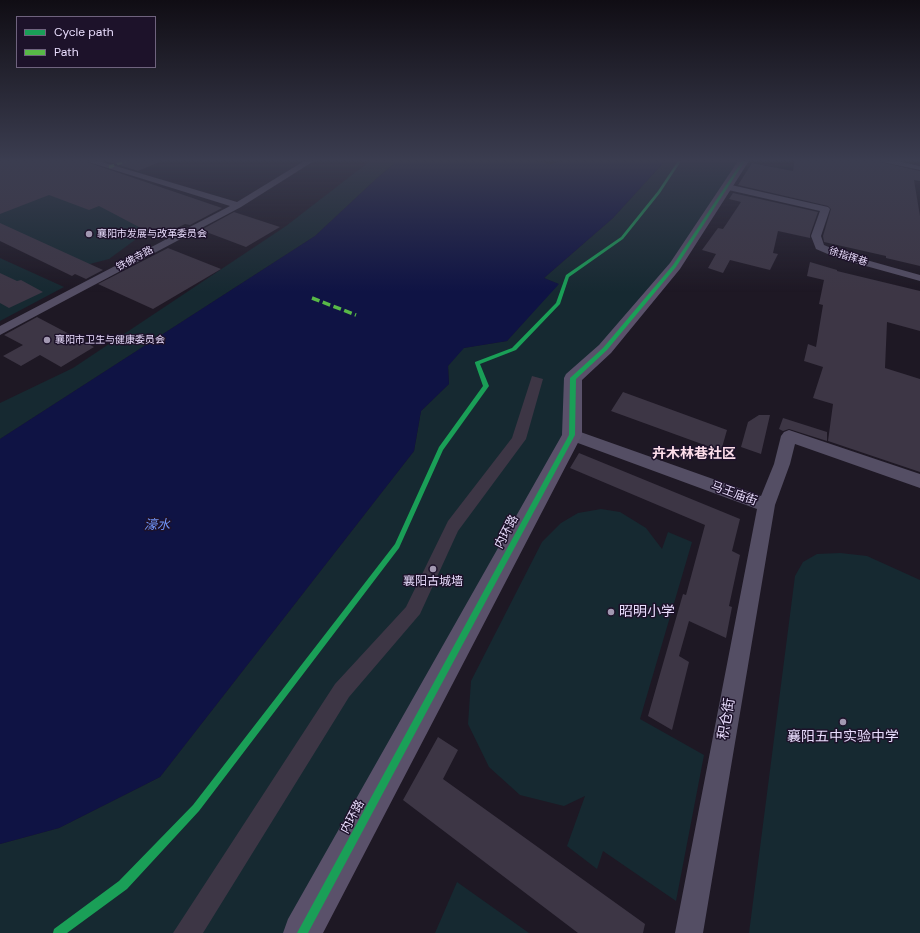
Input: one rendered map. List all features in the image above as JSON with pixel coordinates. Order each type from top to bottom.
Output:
[{"type":"street","name":"铁佛寺路","points":[[0,331],[238,205]]},
{"type":"street","name":"内环路","points":[[302,933],[572,435],[573,378],[605,349],[675,266],[715,205]]},
{"type":"street","name":"徐指挥巷","points":[[805,205],[825,209],[816,236],[820,247],[841,256],[920,278]]},
{"type":"street","name":"马王庙街","points":[[572,435],[766,505],[782,464],[789,436],[920,481]]},
{"type":"street","name":"积仓街","points":[[689,933],[766,505]]},
{"type":"shaded area","points":[[15,205],[119,205],[182,220],[139,237],[109,259],[78,267],[0,230],[0,210]]},
{"type":"shaded area","points":[[314,205],[349,205],[315,236],[0,439],[0,403],[73,368],[286,226]]},
{"type":"shaded area","points":[[625,205],[715,205],[675,266],[573,378],[572,435],[302,933],[0,933],[0,844],[59,828],[160,777],[414,451],[421,411],[449,384],[448,366],[463,348],[507,341],[558,284],[544,278],[613,218]]},
{"type":"shaded area","points":[[0,258],[64,287],[0,321]]},
{"type":"shaded area","points":[[601,509],[620,512],[646,528],[662,549],[668,532],[692,542],[640,719],[704,755],[676,901],[603,851],[597,869],[567,846],[585,796],[564,806],[520,795],[489,767],[468,724],[471,681],[542,542],[561,523],[578,513]]},
{"type":"shaded area","name":"襄阳五中实验中学","points":[[840,553],[867,556],[920,580],[920,933],[749,933],[795,576],[803,562],[817,554]]},
{"type":"shaded area","points":[[457,882],[529,933],[435,933]]},
{"type":"water","name":"濠水","points":[[349,205],[625,205],[613,218],[544,278],[559,284],[507,341],[464,348],[448,366],[449,384],[421,411],[414,451],[160,777],[59,828],[0,844],[0,439],[315,236]]},
{"type":"building","points":[[0,205],[24,205],[0,214]]},
{"type":"building","points":[[74,205],[212,205],[222,208],[190,225],[185,224],[158,237],[99,206],[89,210]]},
{"type":"building","points":[[739,205],[785,205],[818,212],[810,238],[778,231],[773,253],[778,254],[770,270],[730,260],[723,273],[708,268],[716,254],[702,250],[718,228],[723,229]]},
{"type":"building","points":[[822,205],[918,205],[920,216],[920,266],[886,258],[886,256],[824,242],[823,236],[831,209],[828,206]]},
{"type":"building","points":[[234,212],[280,227],[246,247],[201,230]]},
{"type":"building","points":[[0,223],[103,270],[86,279],[75,274],[72,276],[0,241]]},
{"type":"building","points":[[168,248],[221,269],[153,309],[98,284]]},
{"type":"building","points":[[810,262],[837,271],[920,291],[920,331],[887,322],[885,368],[920,379],[920,472],[828,441],[833,404],[813,398],[823,367],[804,361],[808,344],[816,347],[823,305],[819,304],[824,280],[807,276]]},
{"type":"building","points":[[0,273],[17,281],[21,280],[43,292],[9,308],[0,303]]},
{"type":"building","name":"襄阳市卫生与健康委员会","points":[[37,317],[94,347],[61,367],[40,355],[21,366],[3,356],[23,345],[4,335]]},
{"type":"building","name":"襄阳古城墙","points":[[532,376],[543,379],[526,439],[458,531],[420,614],[349,697],[203,933],[173,933],[335,684],[406,607],[448,521],[512,438]]},
{"type":"building","points":[[623,392],[727,430],[721,451],[611,411]]},
{"type":"building","points":[[759,415],[770,415],[761,454],[741,447],[748,422]]},
{"type":"building","points":[[783,418],[827,432],[827,441],[789,429],[783,431],[779,429]]},
{"type":"building","points":[[579,453],[740,519],[732,551],[740,555],[729,606],[732,607],[726,638],[689,621],[679,656],[689,662],[672,730],[648,716],[683,594],[686,595],[705,525],[570,468]]},
{"type":"building","points":[[438,737],[458,750],[443,779],[645,924],[643,933],[578,933],[403,800]]},
{"type":"marked path","points":[[312,298],[356,315]]},
{"type":"cycle path","points":[[58,933],[123,885],[196,808],[397,546],[441,449],[486,386],[477,363],[514,349],[558,303],[567,276],[622,238],[649,205]]},
{"type":"cycle path","points":[[302,933],[572,435],[573,378],[605,349],[675,266],[715,205]]},
{"type":"place","name":"襄阳市发展与改革委员会","points":[[89,234]]},
{"type":"place","name":"襄阳市卫生与健康委员会","points":[[47,340]]},
{"type":"place","name":"襄阳古城墙","points":[[433,569]]},
{"type":"place","name":"昭明小学","points":[[611,612]]},
{"type":"place","name":"襄阳五中实验中学","points":[[843,722]]},
{"type":"district","name":"卉木林巷社区","points":[[694,454]]}]
